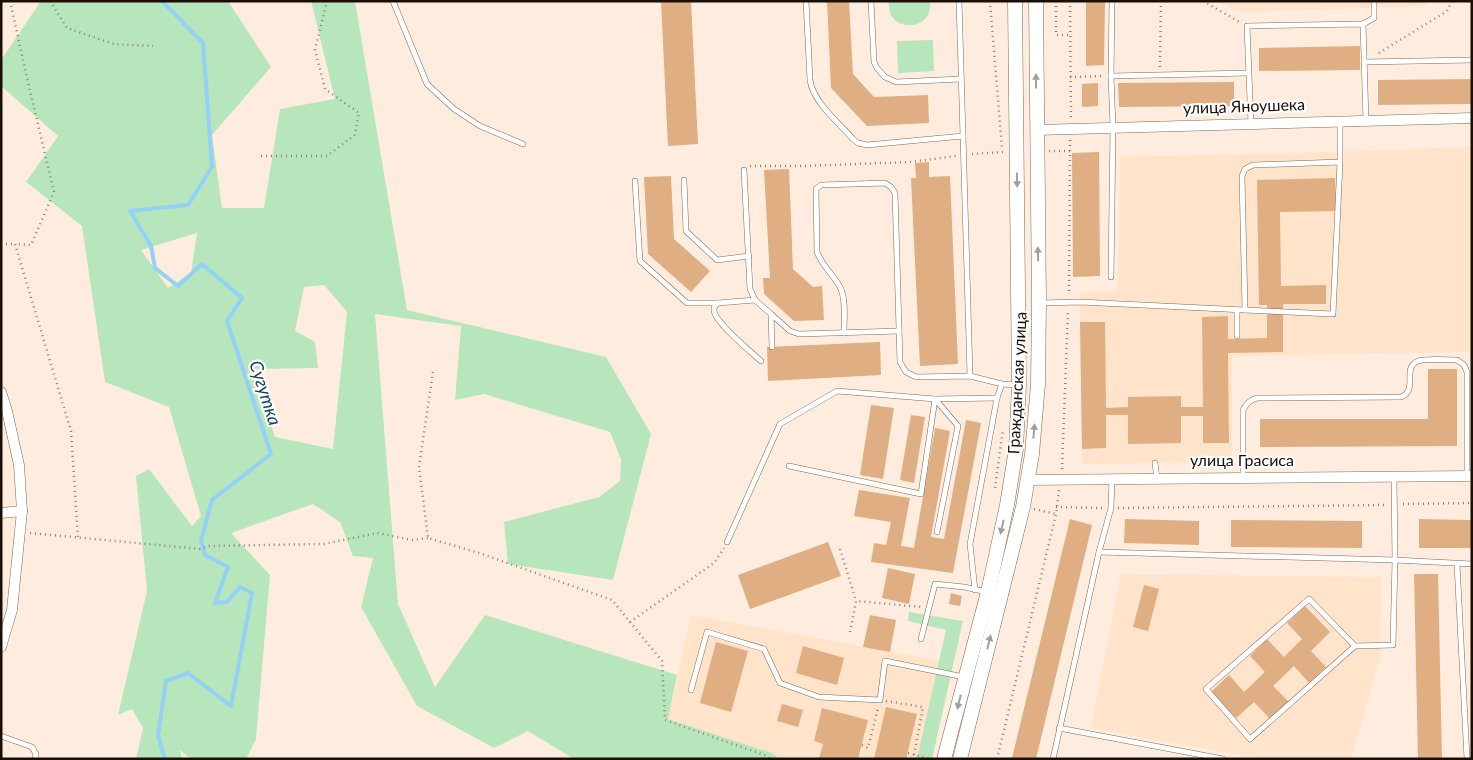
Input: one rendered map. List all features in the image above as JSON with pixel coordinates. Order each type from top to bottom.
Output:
[{"type":"main road","name":"Гражданская улица","points":[[944,759],[965,677],[981,591],[1012,480],[1016,449],[1019,385],[1015,1]]},
{"type":"main road","name":"Гражданская улица","points":[[962,758],[1019,525],[1028,480],[1038,384],[1036,1]]},
{"type":"main road","name":"улица Яноушека","points":[[1017,131],[1036,130]]},
{"type":"main road","name":"улица Грасиса","points":[[1012,480],[1028,480]]},
{"type":"street","name":"улица Яноушека","points":[[1036,130],[1472,118]]},
{"type":"street","points":[[1,392],[8,411],[19,465],[22,511],[12,610],[1,647]]},
{"type":"street","name":"улица Грасиса","points":[[1028,480],[1469,476]]},
{"type":"street","points":[[1,513],[22,511]]},
{"type":"lane","points":[[394,1],[427,84],[454,109],[480,126],[523,144]]},
{"type":"lane","points":[[806,1],[812,91],[817,99],[856,141],[867,145],[963,136]]},
{"type":"lane","points":[[871,1],[874,62],[885,77],[896,82],[961,79]]},
{"type":"lane","points":[[959,1],[970,376]]},
{"type":"lane","points":[[1111,277],[1112,1]]},
{"type":"lane","points":[[1251,124],[1247,26],[1363,24],[1374,18],[1374,1]]},
{"type":"lane","points":[[1363,24],[1366,121]]},
{"type":"lane","points":[[1364,62],[1472,60]]},
{"type":"lane","points":[[1111,76],[1248,73]]},
{"type":"lane","points":[[1039,303],[1080,302],[1333,314],[1340,121]]},
{"type":"lane","points":[[1245,310],[1242,176],[1245,170],[1253,165],[1340,162]]},
{"type":"lane","points":[[744,170],[751,292],[755,300],[790,331],[796,334],[899,331]]},
{"type":"lane","points":[[684,180],[686,231],[717,260],[748,256]]},
{"type":"lane","points":[[635,181],[640,261],[687,303],[755,300]]},
{"type":"lane","points":[[844,333],[842,293],[838,283],[821,260],[818,252],[815,191],[821,185],[885,183],[895,193],[900,362],[906,372],[916,376],[970,376],[1002,384],[1019,385]]},
{"type":"lane","points":[[718,303],[714,308],[714,312],[720,323],[761,361]]},
{"type":"lane","points":[[1237,310],[1237,336]]},
{"type":"lane","points":[[771,314],[772,347]]},
{"type":"lane","points":[[1243,478],[1243,410],[1251,400],[1257,398],[1401,397],[1409,391],[1410,369],[1420,360],[1457,360],[1467,372],[1469,476]]},
{"type":"lane","points":[[922,640],[935,584],[981,591],[970,544],[997,398],[1002,384]]},
{"type":"lane","points":[[727,542],[780,424],[837,391],[935,399],[997,398]]},
{"type":"lane","points":[[788,466],[921,494],[935,399]]},
{"type":"lane","points":[[935,399],[958,426],[937,532]]},
{"type":"lane","points":[[1155,463],[1157,478]]},
{"type":"lane","points":[[1355,646],[1309,599],[1206,689],[1250,739],[1355,646],[1393,645],[1396,560],[1394,476]]},
{"type":"lane","points":[[1053,759],[1099,552],[1111,508],[1112,479]]},
{"type":"lane","points":[[1099,552],[1396,560],[1472,564]]},
{"type":"lane","points":[[1457,564],[1467,759]]},
{"type":"lane","points":[[691,690],[707,632],[764,648],[780,683],[819,697],[880,700],[885,661],[965,677]]},
{"type":"lane","points":[[1059,728],[1223,759]]},
{"type":"lane","points":[[1,736],[32,748],[36,754],[35,759]]},
{"type":"path","points":[[1,244],[31,245],[54,192],[26,78],[10,1]]},
{"type":"path","points":[[50,1],[66,28],[114,44],[153,46]]},
{"type":"path","points":[[261,156],[327,156],[355,135],[359,113],[325,89],[315,50],[326,1]]},
{"type":"path","points":[[1056,1],[1056,35],[1070,36]]},
{"type":"path","points":[[1070,1],[1072,122]]},
{"type":"path","points":[[1160,75],[1161,1]]},
{"type":"path","points":[[1203,1],[1247,26]]},
{"type":"path","points":[[1364,62],[1447,11],[1452,1]]},
{"type":"path","points":[[1070,77],[1111,76]]},
{"type":"path","points":[[997,759],[1056,514],[1061,480],[1068,303],[1070,134]]},
{"type":"path","points":[[1045,151],[1070,152]]},
{"type":"path","points":[[744,170],[748,166],[910,162],[963,154],[1003,152]]},
{"type":"path","points":[[15,244],[71,430],[78,538]]},
{"type":"path","points":[[428,538],[418,466],[433,372]]},
{"type":"path","points":[[1056,507],[1111,508],[1472,503]]},
{"type":"path","points":[[20,532],[200,549],[209,546],[324,544],[377,534],[412,540],[428,538],[479,553],[612,600],[662,661],[665,720],[767,756],[770,759]]},
{"type":"path","points":[[630,622],[714,563],[727,542]]},
{"type":"path","points":[[840,550],[856,602],[850,632]]},
{"type":"path","points":[[856,602],[929,608]]},
{"type":"path","points":[[862,745],[868,748],[880,700],[923,707],[914,755]]},
{"type":"path","points":[[908,753],[929,759]]},
{"type":"shaded area","points":[[1214,1],[1430,1],[1423,6],[1241,12]]},
{"type":"shaded area","points":[[1471,147],[1472,352],[1232,356],[1232,462],[1082,464],[1080,293],[1118,291],[1120,157]]},
{"type":"shaded area","points":[[1121,574],[1381,577],[1380,658],[1351,759],[1261,759],[1091,728]]},
{"type":"shaded area","points":[[691,615],[947,662],[924,759],[779,759],[772,753],[668,719]]},
{"type":"green space","points":[[41,1],[228,1],[271,67],[212,135],[222,208],[264,208],[280,109],[335,99],[311,1],[355,1],[407,310],[606,357],[651,434],[613,580],[508,564],[504,522],[599,497],[620,481],[621,459],[610,432],[484,394],[455,400],[461,326],[375,314],[398,604],[435,687],[485,615],[677,675],[668,719],[772,753],[779,759],[574,759],[528,731],[494,748],[417,706],[361,607],[373,558],[353,556],[340,522],[313,504],[231,533],[270,575],[256,739],[246,759],[191,759],[180,750],[182,759],[136,759],[143,728],[132,709],[118,715],[147,591],[136,476],[149,469],[192,526],[201,516],[169,407],[105,382],[82,226],[26,182],[58,136],[1,86],[1,60]],"holes":[[[197,233],[191,273],[168,288],[141,250]],[[324,285],[347,312],[333,449],[275,437],[253,369],[318,368],[315,342],[295,331],[304,287]]]},
{"type":"green space","points":[[889,1],[930,1],[929,12],[925,19],[918,24],[901,24],[894,19],[890,12]]},
{"type":"green space","points":[[933,40],[934,71],[898,73],[897,41]]},
{"type":"green space","points":[[909,612],[963,621],[932,759],[917,759],[946,630],[908,621]]},
{"type":"building","points":[[661,1],[691,1],[698,144],[668,146]]},
{"type":"building","points":[[827,1],[849,1],[853,74],[874,97],[928,95],[929,123],[867,126],[831,88]]},
{"type":"building","points":[[1086,1],[1105,1],[1104,65],[1086,66]]},
{"type":"building","points":[[1360,46],[1360,70],[1259,71],[1259,48]]},
{"type":"building","points":[[1472,79],[1472,104],[1378,105],[1378,80]]},
{"type":"building","points":[[1234,82],[1234,106],[1119,107],[1118,83]]},
{"type":"building","points":[[1098,83],[1098,106],[1082,107],[1082,84]]},
{"type":"building","points":[[1099,152],[1100,276],[1073,277],[1072,153]]},
{"type":"building","points":[[929,162],[929,177],[950,176],[958,364],[920,366],[911,178],[916,178],[915,163]]},
{"type":"building","points":[[789,169],[793,269],[813,287],[822,286],[824,320],[794,321],[764,294],[763,278],[770,278],[764,170]]},
{"type":"building","points":[[671,176],[674,239],[710,271],[691,292],[648,254],[644,177]]},
{"type":"building","points":[[1335,178],[1336,211],[1280,212],[1281,286],[1326,285],[1326,304],[1283,304],[1283,352],[1228,353],[1229,443],[1203,443],[1203,416],[1181,416],[1181,443],[1128,444],[1128,415],[1106,415],[1106,448],[1082,449],[1080,322],[1105,322],[1106,408],[1128,407],[1128,397],[1181,396],[1181,407],[1203,407],[1202,317],[1228,316],[1228,339],[1267,338],[1267,305],[1259,305],[1257,180]]},
{"type":"building","points":[[880,342],[881,375],[768,381],[767,347]]},
{"type":"building","points":[[1428,369],[1457,369],[1457,446],[1260,447],[1260,419],[1428,419]]},
{"type":"building","points":[[871,405],[894,408],[883,479],[860,475]]},
{"type":"building","points":[[911,415],[925,417],[914,483],[900,480]]},
{"type":"building","points":[[966,420],[981,423],[953,573],[871,562],[874,543],[886,545],[891,522],[854,516],[859,490],[910,498],[901,546],[914,548],[935,428],[950,431],[931,537],[944,539]]},
{"type":"building","points":[[1070,519],[1092,525],[1036,759],[1012,758]]},
{"type":"building","points":[[1125,519],[1199,521],[1199,545],[1124,543]]},
{"type":"building","points":[[1419,519],[1472,520],[1472,548],[1419,548]]},
{"type":"building","points":[[1231,520],[1362,521],[1362,548],[1231,547]]},
{"type":"building","points":[[828,542],[841,576],[750,609],[738,575]]},
{"type":"building","points":[[888,568],[915,574],[909,604],[882,598]]},
{"type":"building","points":[[1414,574],[1438,574],[1442,759],[1418,759]]},
{"type":"building","points":[[1144,585],[1159,589],[1148,631],[1133,627]]},
{"type":"building","points":[[951,593],[962,596],[960,606],[949,604]]},
{"type":"building","points":[[1305,606],[1330,632],[1311,651],[1326,667],[1309,683],[1294,666],[1273,686],[1289,702],[1270,719],[1254,702],[1236,718],[1211,692],[1229,675],[1244,692],[1265,672],[1250,656],[1267,639],[1284,657],[1302,639],[1287,623]]},
{"type":"building","points":[[870,615],[896,620],[890,652],[863,647]]},
{"type":"building","points":[[716,642],[748,651],[731,712],[700,703]]},
{"type":"building","points":[[803,646],[844,658],[837,685],[796,673]]},
{"type":"building","points":[[782,704],[803,710],[798,727],[777,721]]},
{"type":"building","points":[[886,707],[917,714],[906,759],[874,759]]},
{"type":"building","points":[[822,708],[868,720],[858,759],[819,759],[823,744],[814,741]]},
{"type":"waterway","name":"Сугутка","points":[[162,1],[203,43],[212,167],[188,205],[130,211],[151,246],[155,268],[178,286],[202,264],[242,298],[227,321],[271,454],[212,500],[201,541],[205,555],[228,567],[215,603],[227,602],[240,587],[252,593],[231,706],[188,673],[166,681],[158,735],[165,759]]}]
